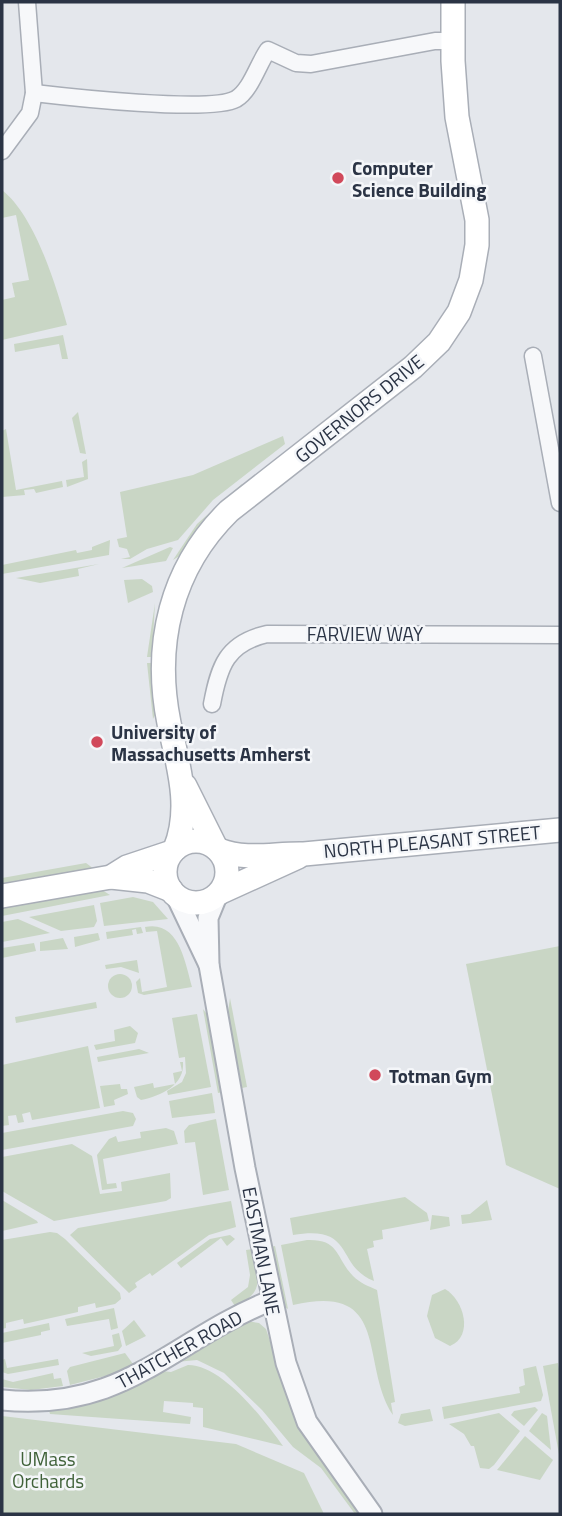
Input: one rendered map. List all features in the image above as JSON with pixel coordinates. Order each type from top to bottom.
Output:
[{"type":"main road","name":"GOVERNORS DRIVE","points":[[173,851],[183,827],[182,781],[164,698],[162,660],[172,602],[197,549],[229,511],[422,359],[449,329],[466,296],[475,262],[477,220],[457,117],[453,2]]},
{"type":"main road","name":"GOVERNORS DRIVE","points":[[182,781],[218,849]]},
{"type":"main road","name":"NORTH PLEASANT STREET","points":[[218,849],[252,857],[560,830]]},
{"type":"main road","points":[[2,896],[111,877],[148,881],[198,904],[219,894],[228,868],[218,849],[203,841],[193,841],[127,867],[111,877]]},
{"type":"main road","points":[[173,851],[165,868],[174,894]]},
{"type":"main road","name":"NORTH PLEASANT STREET","points":[[219,894],[304,854]]},
{"type":"street","points":[[2,151],[26,122],[34,93],[26,2]]},
{"type":"street","points":[[34,93],[167,103],[230,101],[244,92],[268,50],[296,63],[311,64],[435,41],[453,41]]},
{"type":"street","points":[[533,356],[556,443],[560,503]]},
{"type":"street","name":"FARVIEW WAY","points":[[212,704],[217,679],[233,650],[248,638],[267,634],[560,635]]},
{"type":"street","name":"EASTMAN LANE","points":[[174,894],[209,965]]},
{"type":"street","name":"EASTMAN LANE","points":[[219,894],[208,918],[209,965],[272,1300],[298,1403],[318,1440],[372,1514]]},
{"type":"street","name":"THATCHER ROAD","points":[[2,1400],[63,1399],[116,1385],[243,1311],[272,1300]]},
{"type":"green space","points":[[2,190],[25,216],[43,252],[67,325],[2,340],[2,300],[15,297],[12,283],[29,280],[16,215],[2,218]]},
{"type":"green space","points":[[63,335],[68,359],[62,359],[59,344],[15,352],[14,344]]},
{"type":"green space","points":[[78,412],[86,454],[80,453],[72,418]]},
{"type":"green space","points":[[6,429],[16,490],[62,481],[63,487],[36,493],[34,489],[24,490],[25,495],[2,497],[2,431]]},
{"type":"green space","points":[[283,436],[285,444],[213,500],[178,540],[147,549],[130,559],[121,559],[130,557],[127,549],[119,547],[117,539],[127,537],[120,492],[193,475]]},
{"type":"green space","points":[[87,459],[88,479],[67,487],[66,480],[84,477],[82,462]]},
{"type":"green space","points":[[242,484],[245,488],[181,555],[173,560],[197,524]]},
{"type":"green space","points":[[110,540],[109,555],[2,574],[2,565],[76,550],[77,553],[92,550],[92,547]]},
{"type":"green space","points":[[173,548],[166,561],[122,568]]},
{"type":"green space","points":[[99,564],[78,569],[79,576],[40,583],[16,578]]},
{"type":"green space","points":[[142,579],[152,586],[153,592],[128,603],[124,580]]},
{"type":"green space","points":[[155,603],[152,657],[147,657]]},
{"type":"green space","points":[[147,663],[152,663],[156,713],[153,719]]},
{"type":"green space","points":[[86,863],[94,869],[2,886],[2,878]]},
{"type":"green space","points":[[102,890],[110,895],[2,916],[2,907]]},
{"type":"green space","points":[[133,897],[153,902],[168,919],[104,926],[100,903]]},
{"type":"green space","points":[[94,905],[97,921],[94,927],[61,931],[29,917]]},
{"type":"green space","points":[[18,919],[50,933],[2,942],[2,922]]},
{"type":"green space","points":[[141,927],[143,933],[137,934],[136,929],[132,930],[133,935],[107,939],[106,932]]},
{"type":"green space","points":[[145,927],[166,930],[173,936],[183,955],[192,987],[144,995],[138,993],[136,982],[140,978],[142,992],[167,987],[157,931],[146,932]]},
{"type":"green space","points":[[98,933],[100,940],[75,947],[74,937]]},
{"type":"green space","points":[[63,938],[68,949],[40,951],[40,942]]},
{"type":"green space","points":[[34,943],[36,951],[2,958],[2,948]]},
{"type":"green space","points":[[560,946],[560,1189],[506,1165],[466,964]]},
{"type":"green space","points":[[137,960],[139,973],[121,967],[106,969],[105,965]]},
{"type":"green space","points":[[120,974],[131,981],[132,986],[125,997],[120,998],[109,991],[108,986],[115,975]]},
{"type":"green space","points":[[230,998],[247,1087],[242,1088],[228,1012]]},
{"type":"green space","points":[[96,1002],[97,1008],[16,1023],[15,1017]]},
{"type":"green space","points":[[203,1009],[209,1017],[223,1092],[218,1093]]},
{"type":"green space","points":[[197,1014],[211,1087],[168,1095],[167,1091],[182,1082],[186,1073],[185,1057],[179,1058],[172,1018]]},
{"type":"green space","points":[[130,1026],[138,1033],[135,1043],[96,1050],[94,1045],[115,1041],[114,1030]]},
{"type":"green space","points":[[88,1046],[100,1108],[32,1120],[30,1112],[22,1114],[24,1122],[18,1123],[16,1115],[8,1116],[9,1125],[2,1126],[2,1065]]},
{"type":"green space","points":[[139,1049],[149,1053],[98,1062],[97,1057]]},
{"type":"green space","points":[[180,1062],[183,1062],[183,1070],[175,1084],[173,1073],[182,1071]]},
{"type":"green space","points":[[153,1083],[154,1088],[175,1084],[156,1096],[141,1100],[134,1087]]},
{"type":"green space","points":[[120,1084],[121,1089],[127,1089],[128,1094],[114,1100],[115,1105],[104,1107],[100,1086]]},
{"type":"green space","points":[[212,1093],[215,1113],[172,1118],[169,1101]]},
{"type":"green space","points":[[123,1111],[133,1113],[136,1119],[133,1126],[2,1150],[2,1133]]},
{"type":"green space","points":[[216,1119],[229,1190],[203,1195],[195,1142],[185,1143],[184,1131],[189,1125]]},
{"type":"green space","points":[[166,1128],[174,1131],[178,1144],[103,1159],[107,1184],[116,1183],[117,1188],[102,1190],[97,1155],[109,1139],[116,1136],[118,1142],[141,1138],[140,1132]]},
{"type":"green space","points":[[72,1144],[92,1156],[100,1194],[122,1191],[121,1182],[170,1173],[171,1198],[54,1221],[2,1191],[2,1157]]},
{"type":"green space","points":[[405,1197],[427,1213],[429,1221],[382,1230],[383,1239],[373,1241],[374,1247],[367,1249],[374,1281],[362,1274],[336,1241],[327,1235],[293,1235],[290,1218]]},
{"type":"green space","points":[[2,1200],[37,1221],[38,1223],[2,1231]]},
{"type":"green space","points":[[487,1200],[492,1220],[462,1224],[461,1215],[470,1214]]},
{"type":"green space","points":[[231,1201],[236,1227],[209,1235],[152,1276],[150,1273],[135,1283],[137,1287],[129,1293],[70,1235],[78,1228]]},
{"type":"green space","points":[[432,1215],[449,1217],[450,1226],[430,1230]]},
{"type":"green space","points":[[50,1232],[65,1239],[120,1293],[121,1299],[115,1304],[96,1308],[95,1303],[78,1307],[78,1312],[24,1324],[23,1319],[6,1323],[6,1328],[2,1329],[2,1240]]},
{"type":"green space","points":[[230,1235],[235,1239],[227,1246],[221,1238],[181,1268],[177,1263],[210,1239]]},
{"type":"green space","points":[[318,1240],[331,1246],[353,1276],[377,1290],[395,1402],[391,1403],[393,1415],[383,1394],[373,1351],[359,1316],[346,1305],[324,1301],[293,1305],[281,1245]]},
{"type":"green space","points":[[275,1246],[288,1309],[283,1306],[270,1247]]},
{"type":"green space","points":[[253,1249],[258,1275],[256,1289],[245,1301],[235,1306],[231,1300],[248,1287],[250,1275],[246,1250]]},
{"type":"green space","points":[[445,1289],[457,1301],[464,1318],[462,1334],[450,1346],[435,1338],[427,1316],[432,1295]]},
{"type":"green space","points":[[114,1308],[118,1328],[111,1330],[109,1319],[67,1326],[65,1319]]},
{"type":"green space","points":[[134,1320],[146,1336],[126,1346],[122,1331]]},
{"type":"green space","points":[[247,1321],[259,1323],[266,1329],[296,1419],[361,1514],[355,1514],[321,1468],[293,1447],[262,1410],[224,1373],[197,1360],[176,1362]]},
{"type":"green space","points":[[49,1323],[50,1330],[41,1332],[41,1335],[2,1343],[2,1333]]},
{"type":"green space","points":[[119,1333],[122,1346],[118,1351],[91,1356],[82,1353],[114,1346],[112,1335]]},
{"type":"green space","points":[[125,1353],[133,1364],[113,1374],[70,1385],[67,1371],[70,1367]]},
{"type":"green space","points":[[5,1359],[7,1368],[58,1359],[59,1365],[8,1374],[2,1372],[2,1360]]},
{"type":"green space","points":[[558,1363],[560,1376],[560,1460],[543,1366]]},
{"type":"green space","points":[[188,1365],[201,1367],[229,1384],[254,1409],[283,1446],[203,1427],[203,1408],[193,1407],[193,1403],[164,1401],[163,1412],[191,1417],[190,1424],[50,1414],[49,1411],[116,1394],[162,1371],[171,1372]]},
{"type":"green space","points":[[536,1366],[543,1395],[541,1401],[444,1419],[442,1407],[520,1393],[519,1387],[525,1385],[523,1369]]},
{"type":"green space","points":[[53,1373],[54,1379],[61,1378],[63,1386],[31,1390],[2,1387],[2,1379],[13,1382]]},
{"type":"green space","points":[[535,1407],[538,1410],[524,1426],[511,1415],[514,1411]]},
{"type":"green space","points":[[430,1409],[433,1421],[405,1426],[398,1423],[401,1414]]},
{"type":"green space","points":[[499,1413],[520,1431],[494,1465],[489,1469],[480,1468],[474,1446],[471,1446],[464,1434],[449,1424]]},
{"type":"green space","points":[[542,1413],[547,1416],[551,1450],[529,1431]]},
{"type":"green space","name":"UMass Orchards","points":[[2,1416],[236,1444],[304,1473],[324,1514],[2,1514]]},
{"type":"green space","points":[[525,1436],[553,1460],[540,1480],[497,1470]]},
{"type":"place","name":"Computer Science Building","points":[[338,178]]},
{"type":"place","name":"University of Massachusetts Amherst","points":[[97,742]]},
{"type":"place","name":"Totman Gym","points":[[375,1075]]}]
